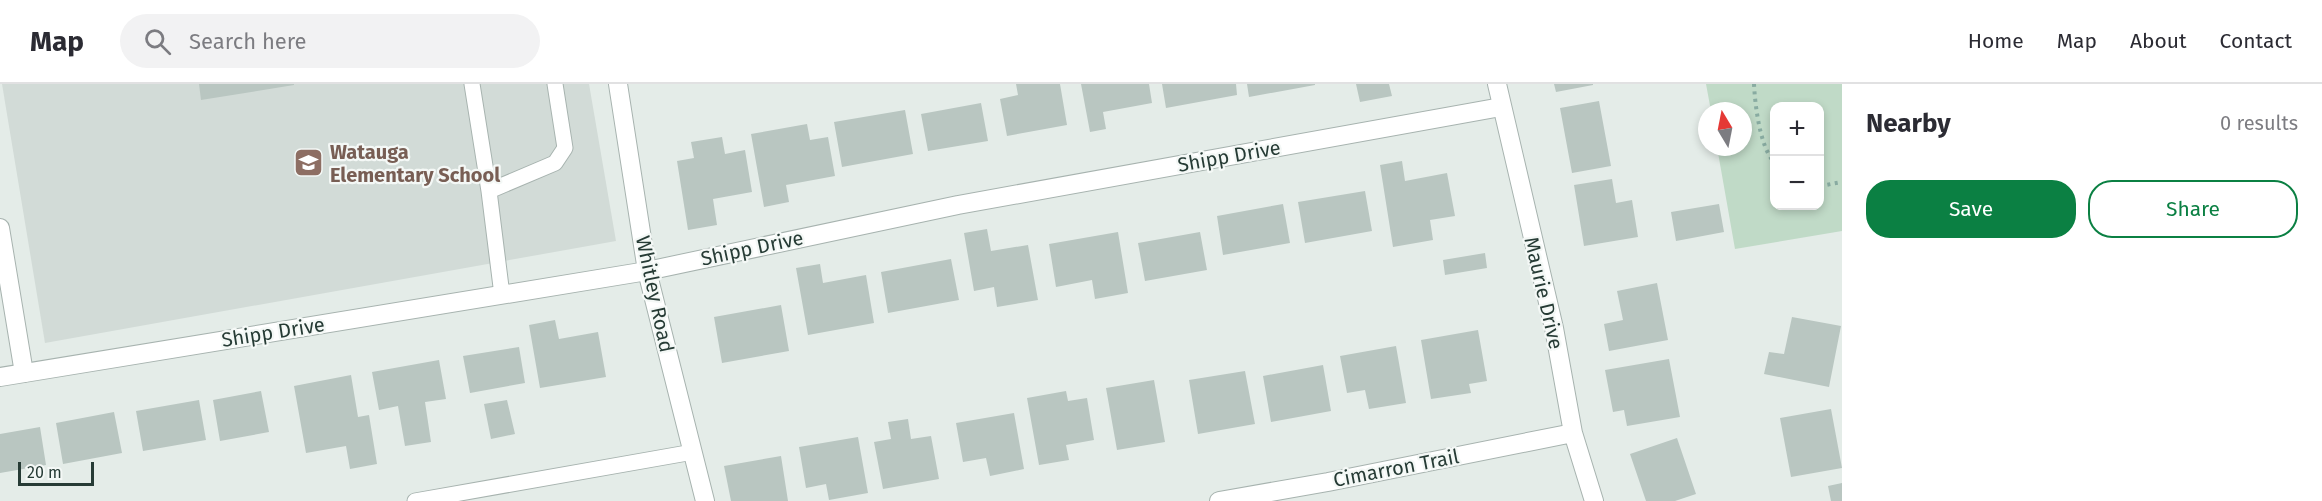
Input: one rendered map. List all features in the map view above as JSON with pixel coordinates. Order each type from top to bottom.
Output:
[{"type":"street","name":"Whitley Road","points":[[618,84],[647,271],[705,501]]},
{"type":"street","name":"Maurie Drive","points":[[1497,84],[1554,328],[1573,433],[1594,501]]},
{"type":"street","name":"Shipp Drive","points":[[0,377],[647,271],[958,205],[1501,108]]},
{"type":"street","points":[[0,228],[24,373]]},
{"type":"street","name":"Cimarron Trail","points":[[1219,501],[1328,482],[1573,433]]},
{"type":"lane","points":[[472,84],[502,295]]},
{"type":"lane","points":[[489,191],[555,163],[565,148],[555,84]]},
{"type":"lane","points":[[415,501],[693,452]]},
{"type":"path","points":[[1754,84],[1755,105],[1770,158]]},
{"type":"path","points":[[1824,185],[1842,182]]},
{"type":"shaded area","name":"Watauga Elementary School","points":[[2,84],[589,84],[616,241],[45,343]]},
{"type":"green space","points":[[1706,84],[1842,84],[1842,231],[1735,249],[1719,156],[1752,156],[1752,102],[1709,102]]},
{"type":"building","points":[[199,84],[294,84],[294,85],[201,100]]},
{"type":"building","points":[[1016,84],[1060,84],[1067,125],[1007,136],[1000,99],[1018,95]]},
{"type":"building","points":[[1081,84],[1149,84],[1152,103],[1103,112],[1106,129],[1090,132]]},
{"type":"building","points":[[1162,84],[1236,84],[1237,95],[1166,108]]},
{"type":"building","points":[[1247,84],[1315,84],[1315,85],[1249,97]]},
{"type":"building","points":[[1356,84],[1389,84],[1392,96],[1360,102]]},
{"type":"building","points":[[1554,84],[1593,84],[1593,85],[1556,92]]},
{"type":"building","points":[[1599,101],[1611,166],[1572,173],[1560,108]]},
{"type":"building","points":[[981,103],[988,141],[928,151],[921,114]]},
{"type":"building","points":[[905,110],[913,154],[842,167],[834,122]]},
{"type":"building","points":[[807,124],[810,140],[828,137],[835,176],[786,185],[789,202],[764,207],[751,134]]},
{"type":"building","points":[[722,137],[725,154],[745,150],[752,192],[713,199],[717,225],[688,230],[677,161],[694,158],[691,142]]},
{"type":"building","points":[[1402,161],[1405,181],[1447,173],[1455,216],[1430,220],[1433,240],[1393,247],[1380,165]]},
{"type":"building","points":[[1612,179],[1616,203],[1632,200],[1638,237],[1584,246],[1574,185]]},
{"type":"building","points":[[1365,191],[1372,231],[1305,243],[1298,202]]},
{"type":"building","points":[[1283,204],[1290,243],[1223,255],[1217,216]]},
{"type":"building","points":[[1719,204],[1724,232],[1676,241],[1671,212]]},
{"type":"building","points":[[987,229],[991,251],[1028,245],[1038,300],[997,307],[994,287],[974,291],[964,233]]},
{"type":"building","points":[[1118,232],[1128,293],[1095,299],[1092,280],[1056,287],[1049,244]]},
{"type":"building","points":[[1200,232],[1207,270],[1145,281],[1138,243]]},
{"type":"building","points":[[1485,253],[1487,268],[1445,275],[1443,260]]},
{"type":"building","points":[[951,259],[959,300],[888,313],[881,272]]},
{"type":"building","points":[[820,264],[823,283],[866,275],[874,323],[808,335],[796,268]]},
{"type":"building","points":[[1657,283],[1668,340],[1609,351],[1604,324],[1623,320],[1617,291]]},
{"type":"building","points":[[781,305],[789,351],[722,363],[714,317]]},
{"type":"building","points":[[1792,317],[1841,326],[1829,387],[1764,374],[1769,352],[1784,354]]},
{"type":"building","points":[[555,320],[559,339],[598,332],[606,377],[540,388],[529,325]]},
{"type":"building","points":[[1478,330],[1487,381],[1469,384],[1471,393],[1431,399],[1421,340]]},
{"type":"building","points":[[1396,346],[1406,403],[1369,409],[1365,390],[1347,393],[1340,356]]},
{"type":"building","points":[[519,347],[525,383],[470,393],[463,356]]},
{"type":"building","points":[[1669,359],[1680,417],[1627,426],[1624,410],[1613,412],[1605,370]]},
{"type":"building","points":[[439,360],[446,399],[425,402],[431,442],[405,446],[398,406],[379,410],[372,372]]},
{"type":"building","points":[[1323,365],[1331,411],[1271,422],[1263,376]]},
{"type":"building","points":[[1245,371],[1255,424],[1198,434],[1189,380]]},
{"type":"building","points":[[351,375],[358,417],[369,415],[377,464],[350,469],[346,446],[306,453],[294,386]]},
{"type":"building","points":[[1154,380],[1165,442],[1117,450],[1106,388]]},
{"type":"building","points":[[261,391],[269,432],[220,441],[213,400]]},
{"type":"building","points":[[1066,391],[1068,401],[1087,398],[1094,440],[1066,445],[1069,460],[1039,465],[1027,398]]},
{"type":"building","points":[[199,400],[206,440],[143,451],[136,411]]},
{"type":"building","points":[[507,400],[515,434],[491,439],[484,404]]},
{"type":"building","points":[[1831,409],[1842,468],[1791,477],[1780,418]]},
{"type":"building","points":[[114,412],[122,453],[63,464],[56,423]]},
{"type":"building","points":[[1014,413],[1024,469],[990,476],[986,458],[963,462],[956,423]]},
{"type":"building","points":[[908,419],[911,439],[931,436],[939,479],[883,489],[874,442],[891,439],[888,422]]},
{"type":"building","points":[[40,427],[46,465],[0,473],[0,434]]},
{"type":"building","points":[[858,437],[868,493],[829,500],[826,484],[806,488],[799,447]]},
{"type":"building","points":[[1677,438],[1696,494],[1675,501],[1646,501],[1630,454]]},
{"type":"building","points":[[781,456],[788,501],[731,501],[724,466]]},
{"type":"building","points":[[1842,483],[1842,501],[1831,501],[1828,486]]},
{"type":"place","name":"Watauga Elementary School","points":[[309,163]]}]
